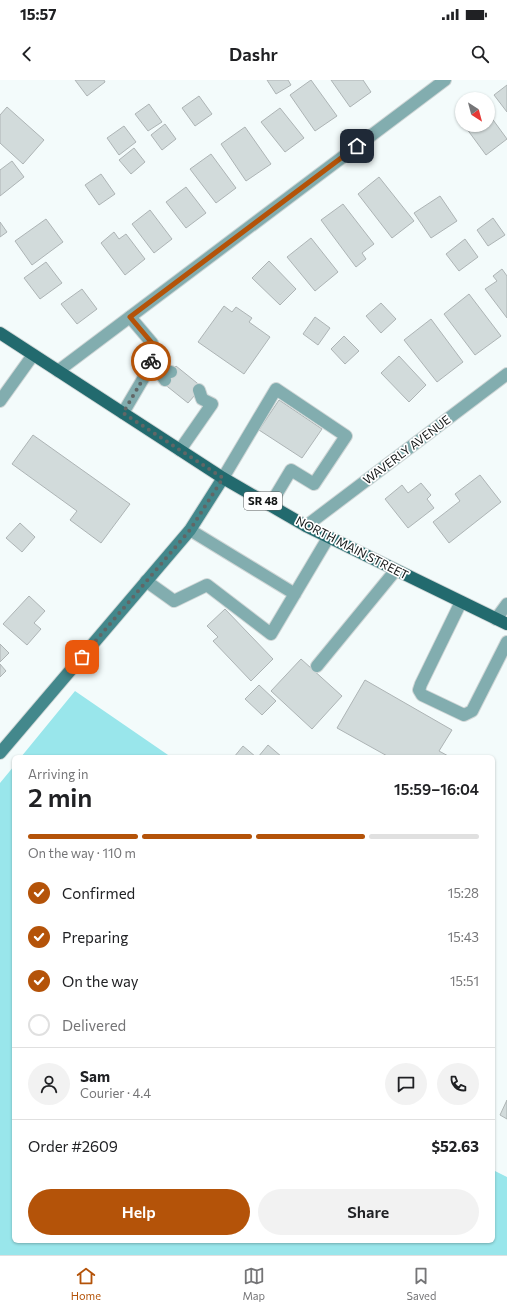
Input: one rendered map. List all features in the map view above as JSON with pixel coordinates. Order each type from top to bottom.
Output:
[{"type":"main road","name":"NORTH MAIN STREET","points":[[0,332],[223,478],[306,526],[395,571],[502,622]]},
{"type":"street","points":[[58,371],[445,80]]},
{"type":"street","points":[[123,413],[161,373],[152,343],[130,317]]},
{"type":"street","points":[[0,400],[33,354]]},
{"type":"street","name":"WAVERLY AVENUE","points":[[306,526],[507,374]]},
{"type":"street","points":[[0,753],[190,530],[276,389],[346,436],[314,484],[291,470],[270,505]]},
{"type":"street","points":[[180,450],[212,404],[198,396]]},
{"type":"street","points":[[190,530],[295,594]]},
{"type":"street","points":[[146,581],[174,601],[207,585],[271,634],[328,538]]},
{"type":"street","points":[[317,666],[395,571]]},
{"type":"street","points":[[461,602],[421,684],[419,690],[422,695],[464,715],[469,714],[472,711],[507,642]]},
{"type":"street","points":[[502,622],[507,604]]},
{"type":"shaded area","points":[[75,691],[168,755],[23,755]]},
{"type":"shaded area","points":[[12,768],[12,1243],[495,1243],[495,1171],[507,1177],[507,1255],[0,1255],[0,783]]},
{"type":"building","points":[[75,80],[104,80],[105,82],[87,96]]},
{"type":"building","points":[[267,80],[288,80],[291,85],[276,94]]},
{"type":"building","points":[[311,80],[337,116],[315,131],[290,95]]},
{"type":"building","points":[[331,80],[363,80],[371,92],[350,107]]},
{"type":"building","points":[[507,85],[507,112],[495,96],[495,94]]},
{"type":"building","points":[[199,96],[212,114],[195,126],[182,108]]},
{"type":"building","points":[[149,104],[162,122],[148,131],[135,114]]},
{"type":"building","points":[[7,107],[44,140],[23,164],[0,143],[0,115]]},
{"type":"building","points":[[280,108],[304,138],[285,152],[261,122]]},
{"type":"building","points":[[495,123],[507,139],[486,155],[469,132],[495,132]]},
{"type":"building","points":[[165,124],[176,139],[162,150],[151,135]]},
{"type":"building","points":[[124,126],[136,142],[119,155],[107,138]]},
{"type":"building","points":[[245,127],[271,164],[246,181],[221,144]]},
{"type":"building","points":[[134,148],[145,162],[131,174],[119,160]]},
{"type":"building","points":[[211,154],[236,188],[216,203],[190,169]]},
{"type":"building","points":[[12,161],[24,177],[0,196],[0,170]]},
{"type":"building","points":[[101,174],[115,194],[99,205],[85,185]]},
{"type":"building","points":[[379,177],[414,221],[392,238],[358,194]]},
{"type":"building","points":[[186,187],[206,213],[186,228],[166,202]]},
{"type":"building","points":[[440,196],[457,221],[431,238],[414,213]]},
{"type":"building","points":[[343,204],[374,244],[362,253],[366,259],[356,267],[321,220]]},
{"type":"building","points":[[150,210],[172,239],[154,253],[132,224]]},
{"type":"building","points":[[493,218],[505,235],[488,246],[477,230]]},
{"type":"building","points":[[46,219],[63,242],[32,265],[15,241]]},
{"type":"building","points":[[0,222],[7,232],[0,237]]},
{"type":"building","points":[[114,232],[119,239],[126,234],[145,259],[125,275],[101,243]]},
{"type":"building","points":[[311,238],[338,272],[315,291],[287,257]]},
{"type":"building","points":[[465,239],[478,257],[459,271],[446,254]]},
{"type":"building","points":[[269,261],[296,289],[280,305],[252,278]]},
{"type":"building","points":[[46,262],[62,283],[40,299],[24,278]]},
{"type":"building","points":[[502,269],[507,276],[507,318],[485,289],[497,281],[493,276]]},
{"type":"building","points":[[82,289],[97,309],[77,324],[61,304]]},
{"type":"building","points":[[469,294],[501,336],[475,355],[444,314]]},
{"type":"building","points":[[381,303],[396,319],[381,333],[366,316]]},
{"type":"building","points":[[224,306],[232,312],[236,307],[252,318],[249,322],[270,337],[244,374],[198,342]]},
{"type":"building","points":[[315,317],[330,328],[318,345],[303,334]]},
{"type":"building","points":[[431,319],[463,362],[437,382],[404,340]]},
{"type":"building","points":[[344,336],[359,351],[345,364],[331,349]]},
{"type":"building","points":[[399,356],[426,385],[409,402],[381,373]]},
{"type":"building","points":[[176,366],[202,387],[188,403],[163,383]]},
{"type":"building","points":[[279,400],[322,429],[302,458],[259,430]]},
{"type":"building","points":[[33,435],[130,504],[101,543],[70,520],[77,511],[12,464]]},
{"type":"building","points":[[480,475],[501,502],[449,543],[433,522],[460,501],[455,494]]},
{"type":"building","points":[[421,483],[431,495],[427,499],[434,508],[408,528],[385,499],[402,485],[408,493]]},
{"type":"building","points":[[20,523],[35,537],[22,552],[6,538]]},
{"type":"building","points":[[29,596],[45,611],[34,623],[41,629],[27,645],[3,624]]},
{"type":"building","points":[[225,609],[273,659],[251,681],[213,641],[218,637],[207,626]]},
{"type":"building","points":[[0,644],[9,653],[0,662]]},
{"type":"building","points":[[301,659],[342,696],[312,729],[271,691]]},
{"type":"building","points":[[0,664],[6,671],[0,677]]},
{"type":"building","points":[[365,680],[452,730],[439,751],[446,755],[385,755],[337,728]]},
{"type":"building","points":[[259,685],[276,701],[262,715],[245,699]]},
{"type":"building","points":[[268,745],[280,755],[260,755]]},
{"type":"building","points":[[243,746],[254,755],[236,755]]},
{"type":"building","points":[[507,1100],[507,1119],[500,1115]]},
{"type":"way so far","points":[[82,657],[190,530],[223,478],[123,413],[150,367],[151,361]]},
{"type":"route","points":[[151,361],[152,343],[130,317],[357,146]]}]
